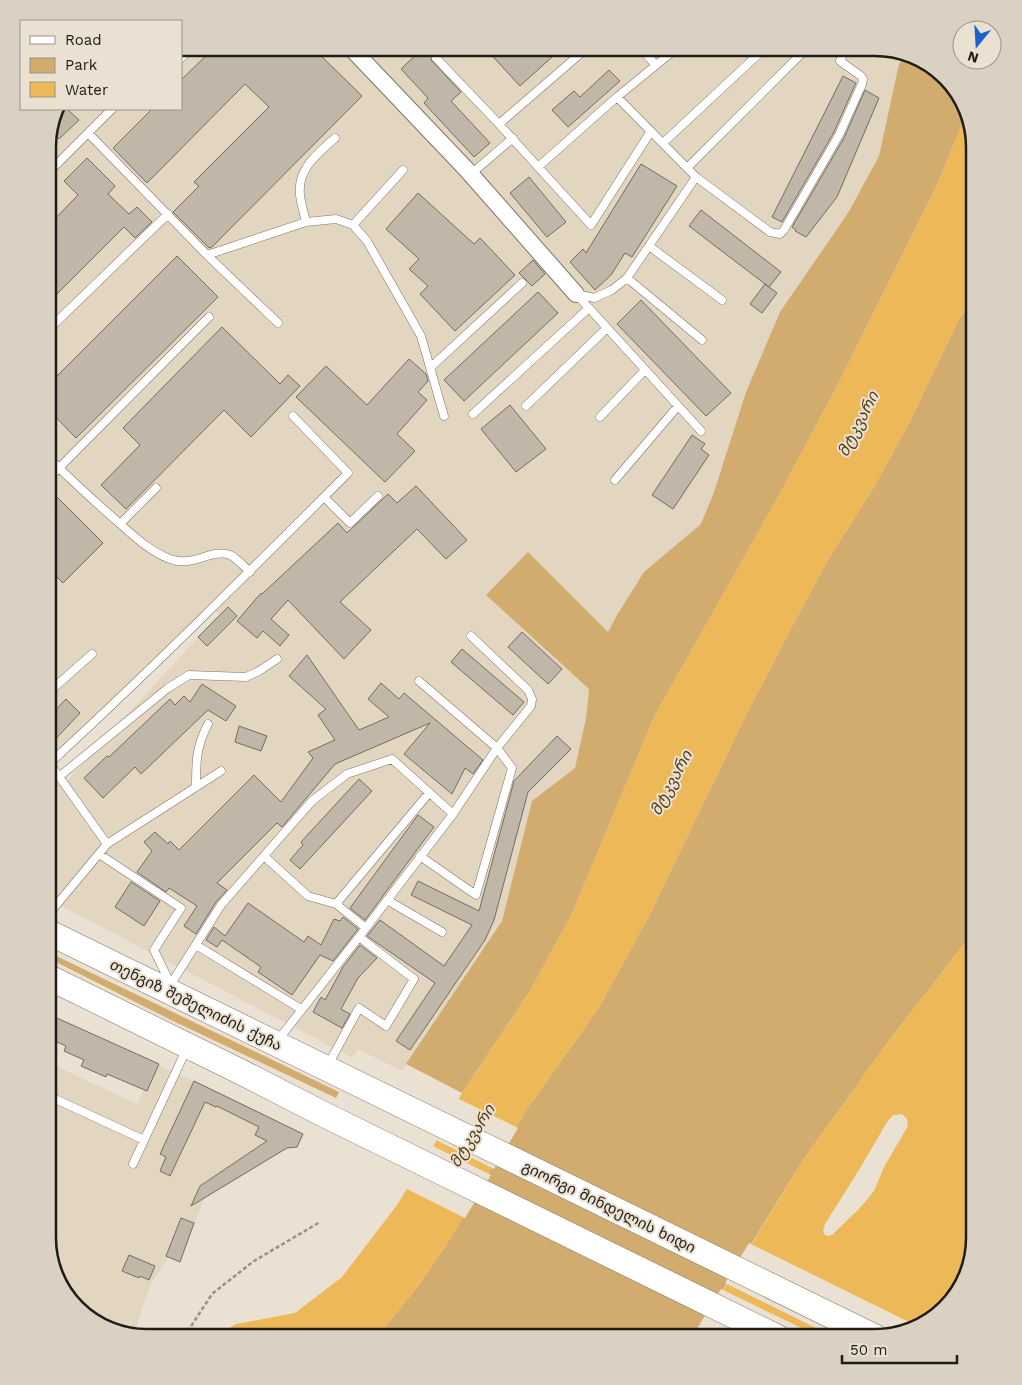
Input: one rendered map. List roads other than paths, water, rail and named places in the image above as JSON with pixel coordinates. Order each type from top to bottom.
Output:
[{"type":"main road","name":"თენგიზ შეშელიძის ქუჩა","points":[[56,936],[169,988],[275,1044],[335,1073]]},
{"type":"main road","points":[[56,981],[759,1329]]},
{"type":"main road","name":"გიორგი მინდელის ხიდი","points":[[335,1073],[857,1329]]},
{"type":"street","points":[[359,56],[471,174],[576,294]]},
{"type":"lane","points":[[500,124],[578,56]]},
{"type":"lane","points":[[648,56],[656,65]]},
{"type":"lane","points":[[538,167],[617,97],[667,56]]},
{"type":"lane","points":[[663,143],[756,56]]},
{"type":"lane","points":[[687,168],[799,56]]},
{"type":"lane","points":[[617,97],[696,177],[770,232],[780,234],[840,134],[862,84],[863,79],[840,61],[842,56]]},
{"type":"lane","points":[[436,58],[513,138],[591,225],[651,131]]},
{"type":"lane","points":[[56,165],[111,110]]},
{"type":"lane","points":[[88,133],[206,255],[278,323]]},
{"type":"lane","points":[[306,222],[300,193],[302,179],[310,160],[335,138]]},
{"type":"lane","points":[[471,174],[513,138]]},
{"type":"lane","points":[[353,225],[403,170]]},
{"type":"lane","points":[[576,294],[594,298],[612,290],[627,278],[696,177]]},
{"type":"lane","points":[[56,322],[168,214]]},
{"type":"lane","points":[[206,255],[306,222],[336,219],[353,225],[367,241],[421,336],[444,416]]},
{"type":"lane","points":[[649,246],[722,300]]},
{"type":"lane","points":[[627,278],[702,340]]},
{"type":"lane","points":[[431,367],[522,283]]},
{"type":"lane","points":[[576,294],[701,431]]},
{"type":"lane","points":[[473,414],[589,308]]},
{"type":"lane","points":[[56,471],[209,317]]},
{"type":"lane","points":[[526,406],[607,328]]},
{"type":"lane","points":[[600,417],[645,370]]},
{"type":"lane","points":[[615,480],[678,406]]},
{"type":"lane","points":[[56,756],[130,689],[348,473],[293,416]]},
{"type":"lane","points":[[56,465],[145,546],[172,560],[192,562],[224,554],[232,556],[250,572]]},
{"type":"lane","points":[[120,524],[156,488]]},
{"type":"lane","points":[[324,497],[350,523],[378,496]]},
{"type":"lane","points":[[275,1044],[366,928],[452,814],[497,748],[530,706],[532,699],[528,690],[471,636]]},
{"type":"lane","points":[[56,686],[92,654]]},
{"type":"lane","points":[[60,776],[168,688],[188,675],[246,677],[277,659]]},
{"type":"lane","points":[[418,682],[497,748],[512,768],[476,895],[420,856]]},
{"type":"lane","points":[[196,787],[196,768],[200,740],[208,724]]},
{"type":"lane","points":[[169,988],[221,905],[312,801],[347,774],[392,759],[452,814]]},
{"type":"lane","points":[[56,771],[107,844]]},
{"type":"lane","points":[[56,905],[107,844],[221,771]]},
{"type":"lane","points":[[336,904],[429,794]]},
{"type":"lane","points":[[99,854],[181,908],[154,950],[169,988]]},
{"type":"lane","points":[[264,856],[308,896],[336,904],[366,928]]},
{"type":"lane","points":[[387,900],[442,932]]},
{"type":"lane","points":[[335,1073],[359,1008],[386,1026],[414,979],[359,937]]},
{"type":"lane","points":[[196,945],[301,1009]]},
{"type":"lane","points":[[133,1164],[188,1046]]},
{"type":"lane","points":[[56,1099],[144,1140]]},
{"type":"water","name":"მტკვარი","points":[[963,123],[966,147],[966,310],[959,319],[909,423],[874,487],[829,558],[790,630],[745,717],[649,916],[598,1009],[525,1112],[450,1239],[421,1282],[383,1329],[228,1329],[236,1324],[295,1313],[342,1277],[397,1205],[434,1145],[462,1093],[530,991],[572,914],[654,717],[777,499],[837,386],[937,185]]},
{"type":"water","points":[[966,941],[966,1238],[963,1261],[954,1283],[939,1302],[920,1317],[898,1326],[887,1328],[700,1329],[803,1160],[888,1042]],"holes":[[[902,1114],[907,1119],[908,1126],[884,1167],[874,1191],[859,1209],[832,1235],[825,1235],[823,1232],[825,1224],[887,1122],[893,1115]]]}]
